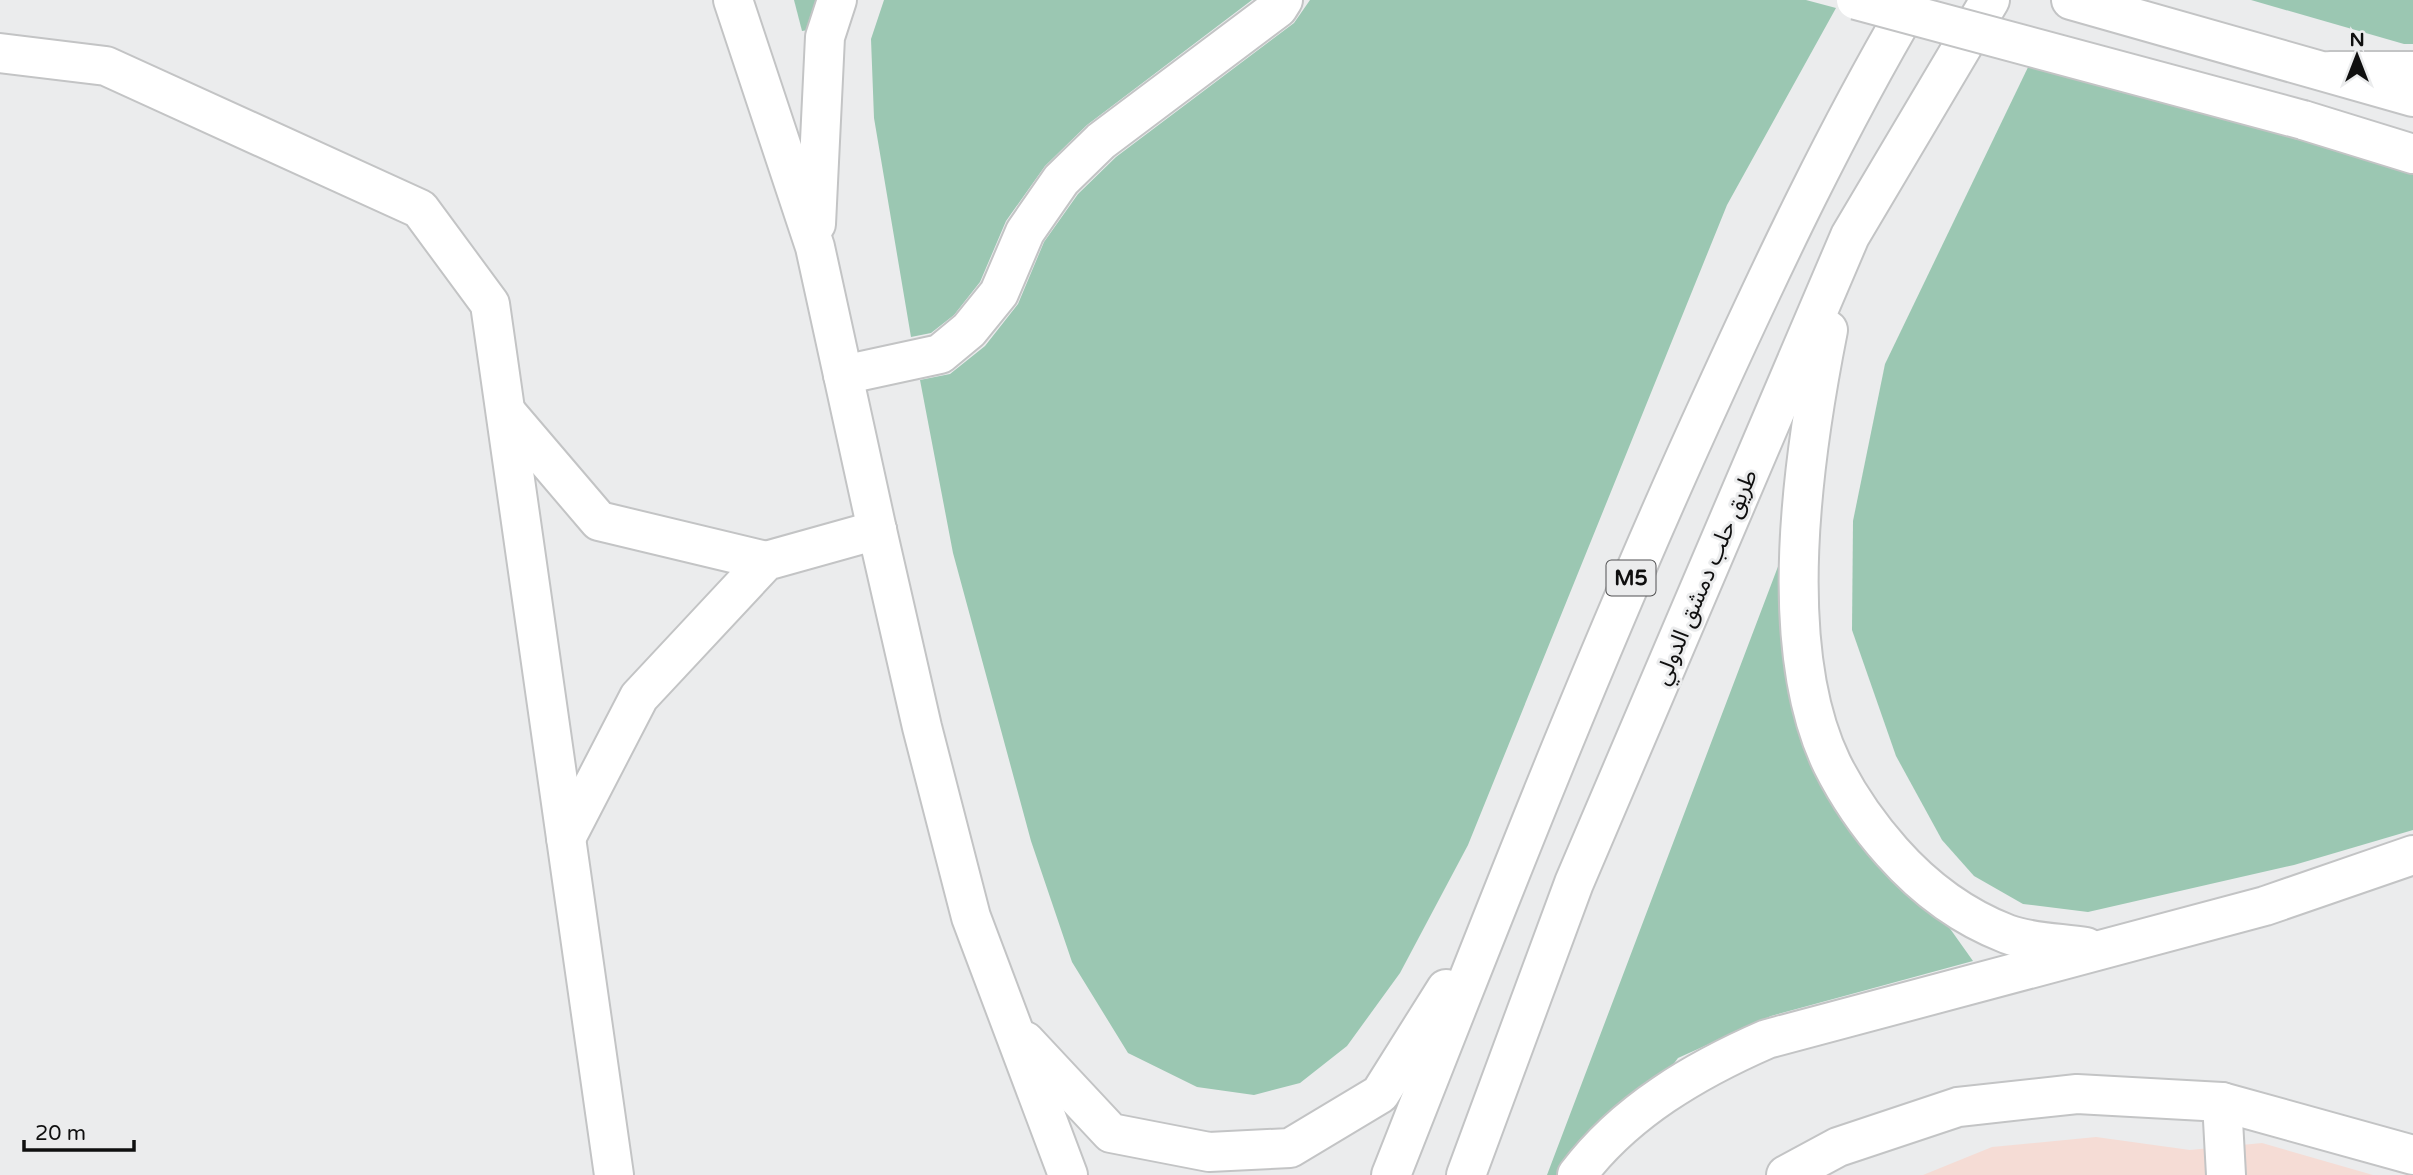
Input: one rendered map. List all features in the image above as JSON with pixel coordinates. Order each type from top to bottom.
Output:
[{"type":"main road","points":[[733,0],[815,247],[922,727],[971,917],[1068,1175]]},
{"type":"main road","points":[[815,247],[825,37],[837,0]]},
{"type":"main road","points":[[843,375],[940,354],[970,330],[999,293],[1025,232],[1062,180],[1101,141],[1278,8],[1283,0]]},
{"type":"main road","points":[[1856,0],[2303,120],[2413,154]]},
{"type":"main road","name":"M5","points":[[1391,1175],[1642,550],[1792,223],[1855,98],[1913,0]]},
{"type":"main road","name":"طريق حلب دمشق الدولي","points":[[1465,1175],[1574,883],[1850,236],[1990,0]]},
{"type":"main road","points":[[2071,0],[2330,71],[2413,97]]},
{"type":"main road","points":[[0,53],[106,66],[420,209],[490,304],[614,1175]]},
{"type":"main road","points":[[2330,71],[2413,71]]},
{"type":"main road","points":[[1850,236],[1818,381],[1807,454],[1799,587],[1801,647],[1813,705],[1831,762],[1851,800],[1877,834],[1909,871],[1940,896],[1973,918],[2009,935],[2099,950]]},
{"type":"main road","points":[[506,412],[599,521],[766,561],[877,530]]},
{"type":"main road","points":[[566,838],[639,697],[766,561]]},
{"type":"main road","points":[[1577,1175],[1641,1111],[1723,1058],[1767,1040],[2265,906],[2413,855]]},
{"type":"main road","points":[[1012,1027],[1111,1133],[1209,1152],[1290,1148],[1380,1094],[1496,909]]},
{"type":"main road","points":[[1786,1175],[1839,1147],[1958,1107],[2077,1094],[2222,1102],[2413,1155]]},
{"type":"main road","points":[[2222,1102],[2226,1175]]},
{"type":"shaded area","points":[[2096,1137],[2190,1150],[2262,1143],[2373,1175],[1923,1175],[1992,1147]]},
{"type":"green space","points":[[794,0],[819,0],[814,29],[802,31]]},
{"type":"green space","points":[[884,0],[1252,0],[1087,125],[1045,166],[1006,221],[980,282],[954,315],[931,333],[911,337],[874,118],[871,39]]},
{"type":"green space","points":[[1310,0],[1806,0],[1836,8],[1727,205],[1468,845],[1400,973],[1347,1046],[1300,1083],[1254,1095],[1197,1087],[1128,1053],[1072,962],[1031,841],[953,553],[920,380],[950,374],[985,346],[1018,304],[1044,242],[1078,194],[1116,157],[1294,23]]},
{"type":"green space","points":[[2251,0],[2413,0],[2413,44],[2404,44]]},
{"type":"green space","points":[[2031,61],[2413,170],[2413,830],[2294,865],[2088,912],[2023,904],[1974,876],[1942,840],[1896,756],[1852,630],[1853,521],[1885,364]]},
{"type":"green space","points":[[1796,519],[1843,778],[1973,961],[1771,1016],[1678,1058],[1591,1175],[1547,1175]]}]
